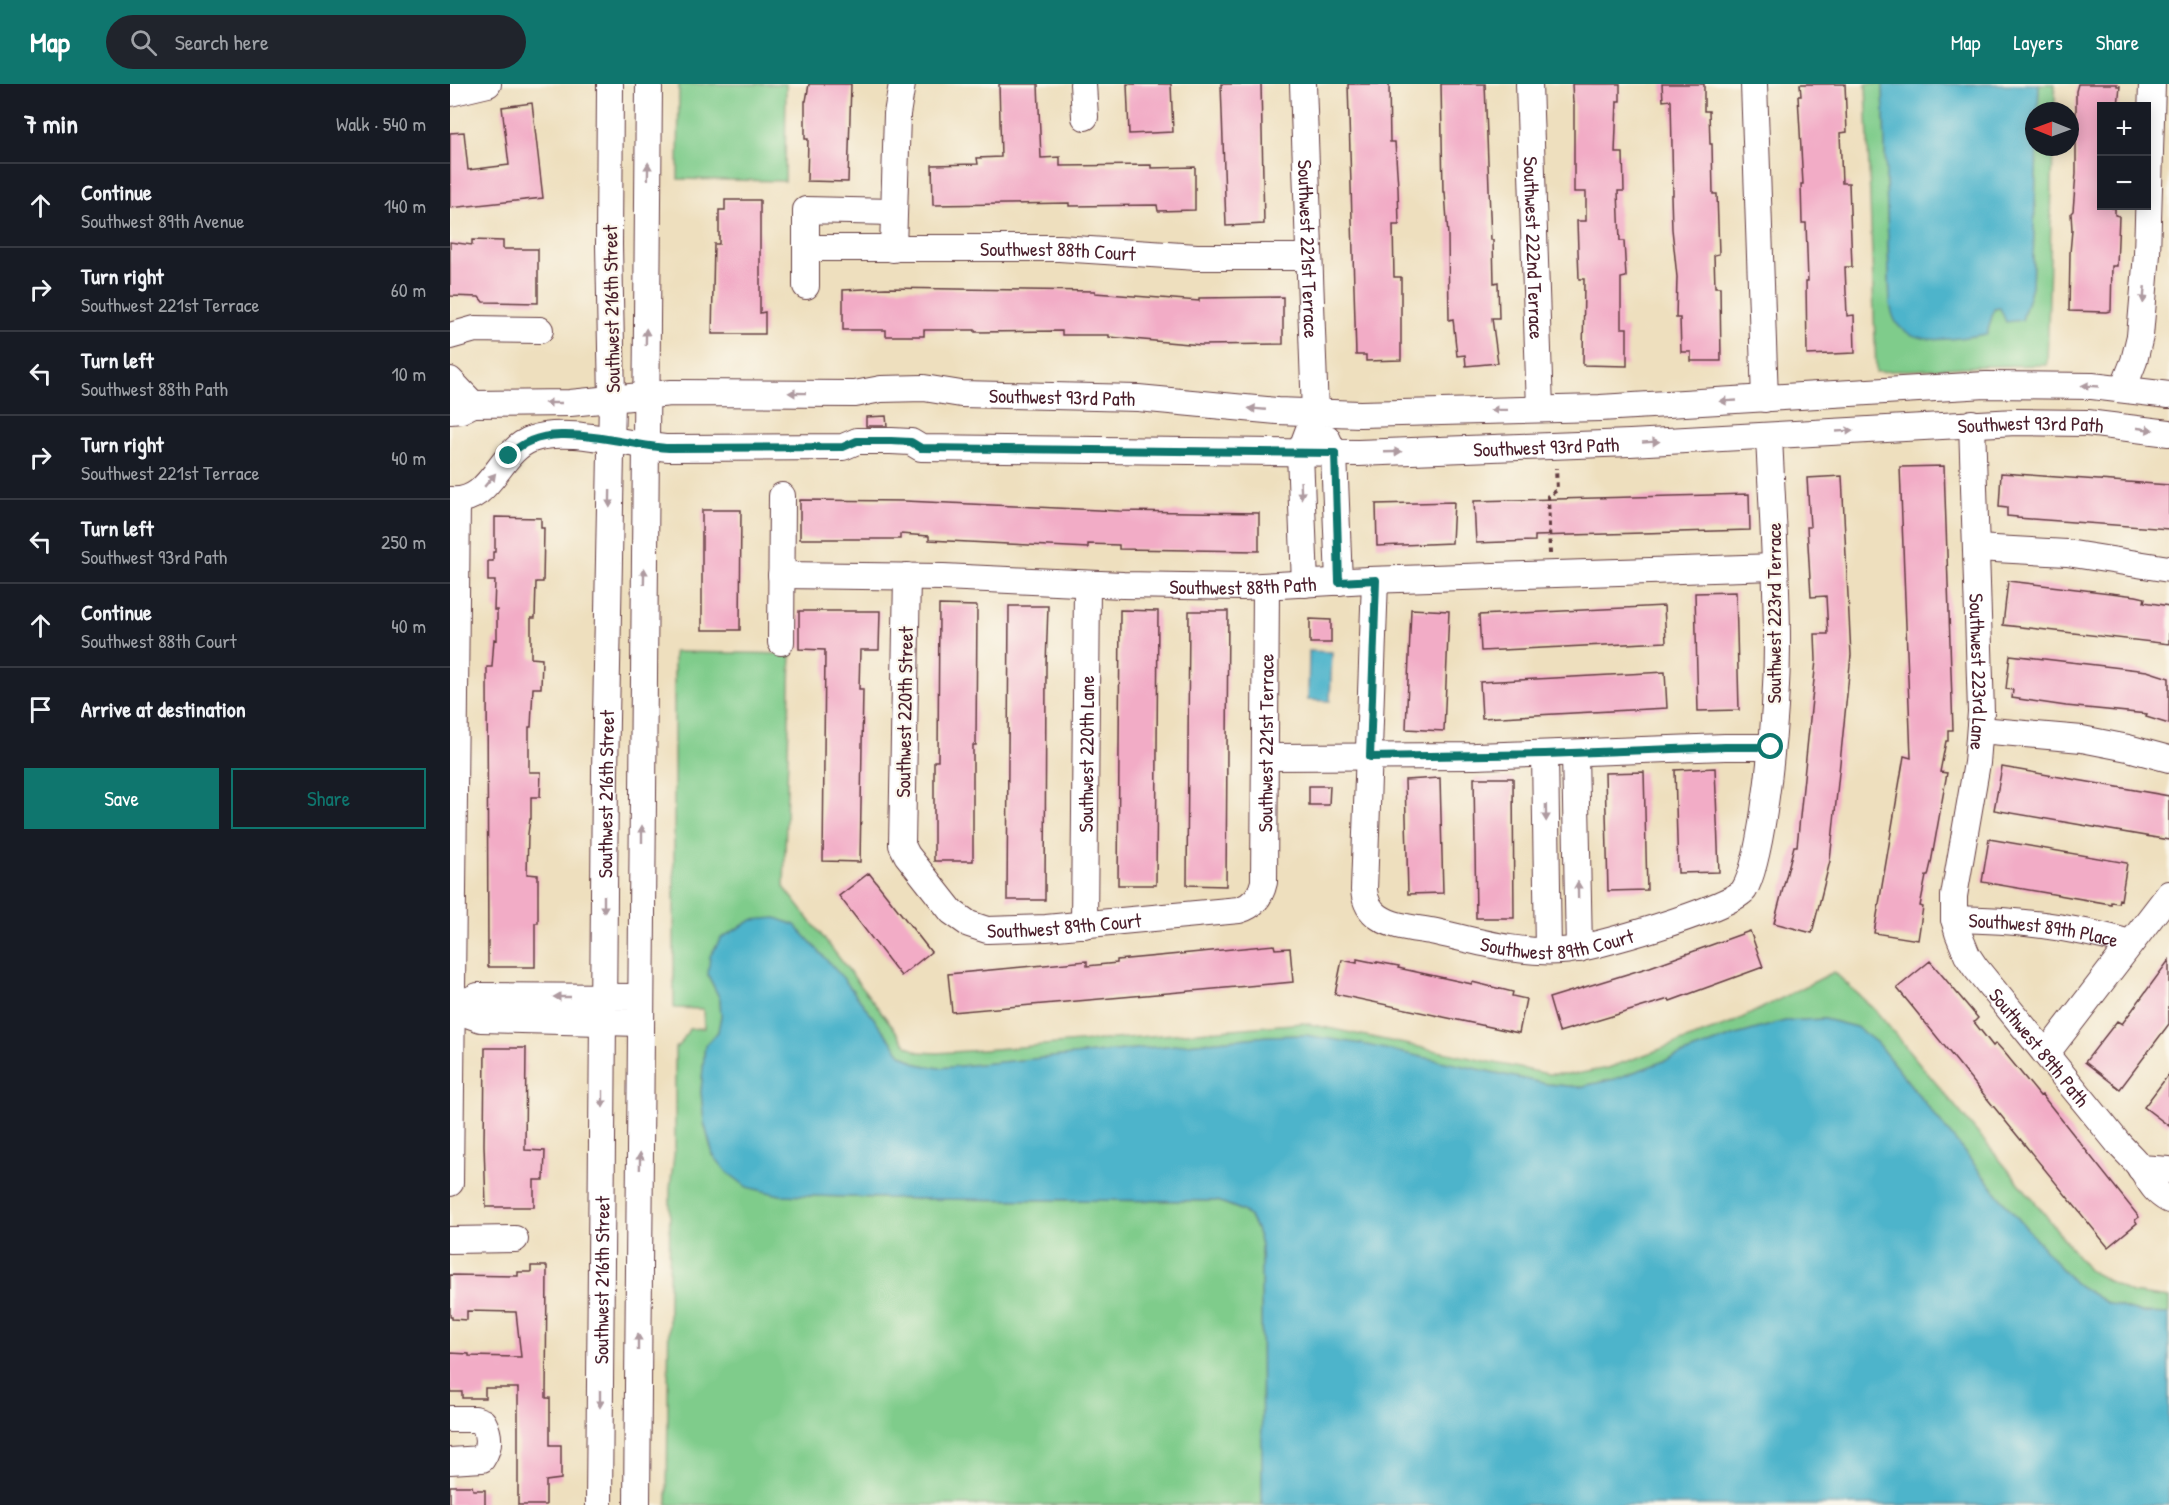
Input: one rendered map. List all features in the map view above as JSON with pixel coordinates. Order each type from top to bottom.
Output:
[{"type":"street","points":[[450,93],[488,84]]},
{"type":"street","name":"Southwest 216th Street","points":[[599,1505],[612,399],[609,245],[610,84]]},
{"type":"street","name":"Southwest 216th Street","points":[[637,1505],[649,84]]},
{"type":"street","points":[[894,249],[897,114],[902,84]]},
{"type":"street","points":[[1083,84],[1085,117]]},
{"type":"street","name":"Southwest 221st Terrace","points":[[1303,84],[1315,413],[1300,453],[1305,584]]},
{"type":"street","name":"Southwest 222nd Terrace","points":[[1529,84],[1540,410]]},
{"type":"street","points":[[1754,84],[1765,399]]},
{"type":"street","points":[[2123,389],[2138,347],[2158,256],[2152,84]]},
{"type":"street","points":[[806,286],[806,210],[894,212]]},
{"type":"street","name":"Southwest 88th Court","points":[[806,248],[1084,248],[1197,257],[1310,257]]},
{"type":"street","points":[[450,336],[475,329],[540,330]]},
{"type":"street","points":[[450,380],[462,407],[612,399]]},
{"type":"street","name":"Southwest 93rd Path","points":[[612,399],[681,392],[855,394],[880,403],[924,402],[961,394],[1138,398],[1315,413],[1540,410],[1986,385],[2092,386],[2169,395]]},
{"type":"street","name":"Southwest 221st Terrace","points":[[1315,413],[1335,453],[1339,582]]},
{"type":"street","name":"Southwest 93rd Path","points":[[611,441],[645,447],[843,447],[857,441],[880,441],[911,442],[921,448],[1335,453],[1524,448],[1972,423],[2087,423],[2169,433]]},
{"type":"street","name":"Southwest 223rd Lane","points":[[1954,919],[1954,896],[1980,730],[1981,674],[1972,423]]},
{"type":"street","points":[[450,1183],[453,500],[468,498],[480,491],[514,449],[532,439],[559,435],[611,441]]},
{"type":"street","name":"Southwest 223rd Terrace","points":[[1740,894],[1748,879],[1761,829],[1777,670],[1769,436]]},
{"type":"street","points":[[781,642],[782,496]]},
{"type":"street","points":[[1977,548],[2067,553],[2169,569]]},
{"type":"street","name":"Southwest 88th Path","points":[[781,575],[907,576],[1087,584],[1266,586],[1376,580],[1775,567]]},
{"type":"street","name":"Southwest 220th Street","points":[[903,848],[907,576]]},
{"type":"street","points":[[1370,757],[1376,580]]},
{"type":"street","name":"Southwest 220th Lane","points":[[1084,925],[1087,584]]},
{"type":"street","name":"Southwest 221st Terrace","points":[[1257,898],[1264,882],[1266,586]]},
{"type":"street","points":[[1980,730],[2082,739],[2169,759]]},
{"type":"street","points":[[1266,757],[1545,754],[1771,747]]},
{"type":"street","points":[[1575,753],[1579,949]]},
{"type":"street","points":[[1545,754],[1548,951]]},
{"type":"street","name":"Southwest 89th Court","points":[[1370,757],[1364,890],[1372,911],[1381,919],[1395,924],[1501,946],[1548,951],[1579,949],[1624,937],[1719,905],[1740,894]]},
{"type":"street","name":"Southwest 89th Court","points":[[903,848],[952,912],[976,927],[1001,931],[1239,910],[1251,905],[1257,898]]},
{"type":"street","points":[[2046,1054],[2169,894]]},
{"type":"street","name":"Southwest 89th Place","points":[[1954,919],[2040,923],[2089,932],[2130,943]]},
{"type":"street","name":"Southwest 89th Path","points":[[1954,919],[1967,956],[2140,1168],[2154,1190],[2169,1200]]},
{"type":"street","points":[[451,1008],[478,996],[604,1009],[641,1023]]},
{"type":"street","points":[[604,1009],[641,997]]},
{"type":"street","points":[[2140,1168],[2169,1170]]},
{"type":"street","points":[[450,1240],[514,1239]]},
{"type":"street","points":[[450,1419],[475,1419],[483,1422],[488,1437],[488,1450],[482,1459],[450,1461]]},
{"type":"path","points":[[1550,557],[1548,496],[1557,490],[1556,463]]},
{"type":"green space","points":[[679,84],[786,84],[785,181],[678,179]]},
{"type":"green space","points":[[1866,84],[1883,84],[1890,304],[1913,335],[1935,339],[2000,308],[2022,320],[2032,286],[2037,156],[2053,156],[2047,365],[1876,372]]},
{"type":"green space","points":[[2039,84],[2055,84],[2055,102],[2038,102]]},
{"type":"green space","points":[[674,652],[791,654],[784,887],[906,1044],[918,1052],[983,1050],[1304,1023],[1548,1074],[1576,1074],[1608,1068],[1730,1024],[1834,972],[1875,1010],[2040,1208],[2088,1270],[2131,1293],[2169,1298],[2169,1314],[2142,1313],[2107,1303],[2074,1283],[2009,1208],[1877,1043],[1856,1027],[1824,1019],[1785,1021],[1733,1036],[1615,1079],[1579,1087],[1547,1084],[1305,1035],[1269,1036],[939,1068],[917,1064],[901,1054],[843,978],[708,975],[720,999],[721,1016],[718,1032],[705,1045],[701,1092],[704,1122],[713,1155],[780,1195],[919,1199],[1217,1201],[1248,1215],[1255,1226],[1261,1245],[1262,1505],[667,1505],[670,1189],[675,1147],[675,1048],[680,1045],[689,1029],[704,1028],[703,1009],[674,1008]]},
{"type":"water","points":[[1883,84],[2039,84],[2038,102],[2025,102],[2025,156],[2037,156],[2032,286],[2022,320],[2006,322],[2000,308],[1994,309],[1987,334],[1943,339],[1921,338],[1899,327],[1890,304]]},
{"type":"water","points":[[1309,651],[1332,652],[1330,701],[1308,700]]},
{"type":"water","points":[[776,918],[795,925],[843,978],[901,1054],[917,1064],[939,1068],[1269,1036],[1305,1035],[1362,1044],[1547,1084],[1579,1087],[1615,1079],[1733,1036],[1785,1021],[1824,1019],[1856,1027],[1877,1043],[2009,1208],[2074,1283],[2107,1303],[2142,1313],[2169,1314],[2169,1505],[1262,1505],[1261,1245],[1252,1220],[1243,1211],[1217,1201],[919,1199],[780,1195],[747,1187],[727,1172],[713,1155],[704,1122],[701,1092],[705,1045],[718,1032],[721,1016],[720,999],[708,975],[710,956],[721,938],[752,920]]},
{"type":"building","points":[[809,84],[851,84],[848,182],[807,181],[808,139],[805,139],[805,101]]},
{"type":"building","points":[[999,84],[1038,84],[1041,158],[1060,157],[1060,166],[1195,167],[1195,210],[1158,211],[1157,205],[1069,206],[1069,203],[933,205],[932,165],[978,164],[977,158],[1001,157]]},
{"type":"building","points":[[1127,84],[1171,84],[1173,132],[1129,134]]},
{"type":"building","points":[[1221,84],[1261,84],[1264,224],[1226,226]]},
{"type":"building","points":[[1348,84],[1389,84],[1390,142],[1395,142],[1398,187],[1399,225],[1393,225],[1394,277],[1401,277],[1401,360],[1366,361],[1366,355],[1356,355]]},
{"type":"building","points":[[1441,84],[1485,84],[1491,240],[1493,240],[1494,283],[1498,282],[1499,318],[1492,318],[1498,363],[1466,366],[1465,355],[1457,356],[1453,319],[1449,320],[1448,236],[1445,192],[1443,192]]},
{"type":"building","points":[[1572,84],[1620,84],[1615,153],[1623,153],[1624,191],[1618,191],[1620,241],[1624,241],[1626,277],[1621,278],[1621,328],[1627,328],[1627,366],[1583,365],[1584,279],[1579,279],[1577,221],[1586,221],[1586,192],[1574,192]]},
{"type":"building","points":[[1662,84],[1704,84],[1704,111],[1709,111],[1710,144],[1712,144],[1713,194],[1717,194],[1719,254],[1714,255],[1715,287],[1720,287],[1721,361],[1691,361],[1691,352],[1681,352],[1680,318],[1676,318],[1677,277],[1672,229],[1671,100],[1663,101]]},
{"type":"building","points":[[1800,84],[1845,84],[1847,132],[1840,133],[1842,183],[1849,183],[1852,267],[1845,267],[1847,316],[1854,315],[1855,353],[1807,355],[1806,281],[1808,281],[1806,223],[1802,223],[1801,184],[1803,184],[1798,96],[1801,96]]},
{"type":"building","points":[[2078,84],[2117,84],[2120,86],[2118,102],[2097,102],[2097,210],[2115,210],[2115,215],[2119,216],[2117,266],[2112,266],[2111,311],[2106,312],[2069,311],[2071,213],[2073,211],[2076,156],[2079,156],[2079,102],[2076,102]]},
{"type":"building","points":[[532,103],[543,198],[450,208],[450,133],[464,132],[468,170],[509,165],[502,107]]},
{"type":"building","points":[[725,200],[760,200],[760,313],[765,312],[765,334],[712,334],[714,244],[719,244],[719,210],[725,210]]},
{"type":"building","points":[[472,240],[503,241],[503,249],[538,249],[538,303],[483,302],[479,297],[450,296],[450,242],[472,245]]},
{"type":"building","points":[[886,288],[1095,291],[1095,293],[1199,301],[1199,298],[1283,297],[1283,344],[1201,345],[1109,337],[1109,335],[1062,335],[1062,331],[924,330],[924,336],[886,336],[886,330],[843,330],[843,290]]},
{"type":"building","points":[[886,416],[887,426],[866,426],[866,417]]},
{"type":"building","points":[[1944,466],[1953,730],[1948,730],[1948,741],[1946,741],[1940,772],[1947,773],[1931,863],[1920,906],[1923,907],[1918,940],[1874,933],[1904,756],[1911,758],[1900,467]]},
{"type":"building","points":[[2001,473],[2169,485],[2169,529],[2007,516],[2007,508],[1999,507]]},
{"type":"building","points":[[1842,476],[1851,655],[1830,861],[1812,933],[1774,923],[1794,846],[1797,846],[1816,660],[1815,634],[1828,634],[1826,596],[1811,597],[1807,478]]},
{"type":"building","points":[[1749,494],[1750,530],[1535,536],[1535,541],[1476,543],[1474,501]]},
{"type":"building","points":[[800,500],[905,501],[1119,511],[1259,513],[1259,551],[1119,549],[1119,545],[1088,544],[1088,548],[929,540],[929,536],[900,534],[900,539],[800,539]]},
{"type":"building","points":[[1454,502],[1452,543],[1377,546],[1376,504]]},
{"type":"building","points":[[702,510],[741,510],[740,630],[702,630]]},
{"type":"building","points":[[495,517],[541,518],[541,528],[544,528],[543,582],[536,582],[535,618],[531,618],[531,658],[542,659],[541,688],[533,688],[531,727],[529,727],[529,772],[541,772],[540,797],[531,797],[528,834],[527,874],[538,875],[535,967],[488,967],[487,667],[492,667],[494,639],[497,640],[497,610],[494,610],[495,581],[488,581],[488,561],[493,561],[493,552],[495,552]]},
{"type":"building","points":[[2008,581],[2136,596],[2145,598],[2144,602],[2169,606],[2169,644],[2003,625]]},
{"type":"building","points":[[1736,592],[1739,710],[1698,711],[1695,593]]},
{"type":"building","points":[[939,605],[977,606],[976,745],[973,745],[973,861],[934,861],[934,761],[938,761]]},
{"type":"building","points":[[1009,606],[1048,606],[1045,900],[1007,900]]},
{"type":"building","points":[[1664,606],[1666,642],[1481,651],[1479,615]]},
{"type":"building","points":[[1411,609],[1449,611],[1444,731],[1406,729]]},
{"type":"building","points":[[1120,610],[1158,611],[1156,885],[1118,885]]},
{"type":"building","points":[[799,611],[880,611],[879,650],[860,650],[859,689],[863,689],[860,862],[823,861],[825,650],[799,649]]},
{"type":"building","points":[[1189,611],[1228,611],[1226,886],[1187,885]]},
{"type":"building","points":[[1310,619],[1331,620],[1331,643],[1310,643]]},
{"type":"building","points":[[2010,655],[2147,671],[2169,678],[2169,724],[2146,717],[2147,714],[2012,698],[2013,690],[2006,689]]},
{"type":"building","points":[[1665,672],[1667,708],[1482,718],[1480,682]]},
{"type":"building","points":[[2002,767],[2169,796],[2169,840],[1994,810]]},
{"type":"building","points":[[1715,768],[1719,872],[1678,873],[1675,770]]},
{"type":"building","points":[[1644,772],[1647,890],[1608,891],[1605,773]]},
{"type":"building","points":[[1440,778],[1443,893],[1408,894],[1405,780]]},
{"type":"building","points":[[1474,778],[1513,778],[1514,918],[1476,918]]},
{"type":"building","points":[[1309,786],[1330,786],[1329,805],[1309,805]]},
{"type":"building","points":[[1989,839],[2127,863],[2121,900],[2119,899],[2118,903],[2111,902],[2111,904],[1982,882]]},
{"type":"building","points":[[869,873],[931,952],[901,976],[839,896]]},
{"type":"building","points":[[1750,931],[1763,967],[1670,1001],[1669,999],[1559,1032],[1549,998],[1650,967]]},
{"type":"building","points":[[1274,945],[1275,949],[1290,948],[1293,982],[952,1012],[948,974],[1087,961],[1087,966],[1117,963],[1117,960]]},
{"type":"building","points":[[1357,959],[1399,966],[1398,968],[1513,992],[1512,996],[1526,999],[1519,1033],[1335,994],[1342,960],[1357,963]]},
{"type":"building","points":[[2169,960],[2169,1024],[2120,1089],[2085,1062],[2117,1021],[2122,1024]]},
{"type":"building","points":[[1930,961],[1978,1018],[1974,1022],[1993,1046],[1996,1043],[2040,1096],[2042,1095],[2139,1217],[2135,1220],[2137,1223],[2108,1247],[1897,988]]},
{"type":"building","points":[[485,1048],[526,1048],[525,1150],[545,1151],[544,1180],[534,1180],[534,1207],[486,1207]]},
{"type":"building","points":[[2169,1074],[2169,1126],[2144,1107]]},
{"type":"building","points":[[531,1266],[547,1266],[546,1398],[550,1398],[550,1445],[561,1445],[561,1479],[546,1481],[546,1505],[518,1505],[518,1388],[485,1388],[485,1398],[462,1398],[462,1392],[450,1392],[450,1353],[469,1354],[469,1356],[521,1357],[516,1312],[467,1311],[467,1320],[450,1317],[450,1275],[518,1276],[518,1272],[531,1272]]},
{"type":"building","points":[[450,1486],[472,1486],[473,1490],[485,1490],[485,1505],[450,1505]]},
{"type":"route","points":[[509,456],[521,444],[546,435],[576,436],[645,447],[669,448],[843,447],[857,441],[911,442],[921,448],[1335,453],[1339,582],[1376,580],[1370,757],[1771,747]]}]
